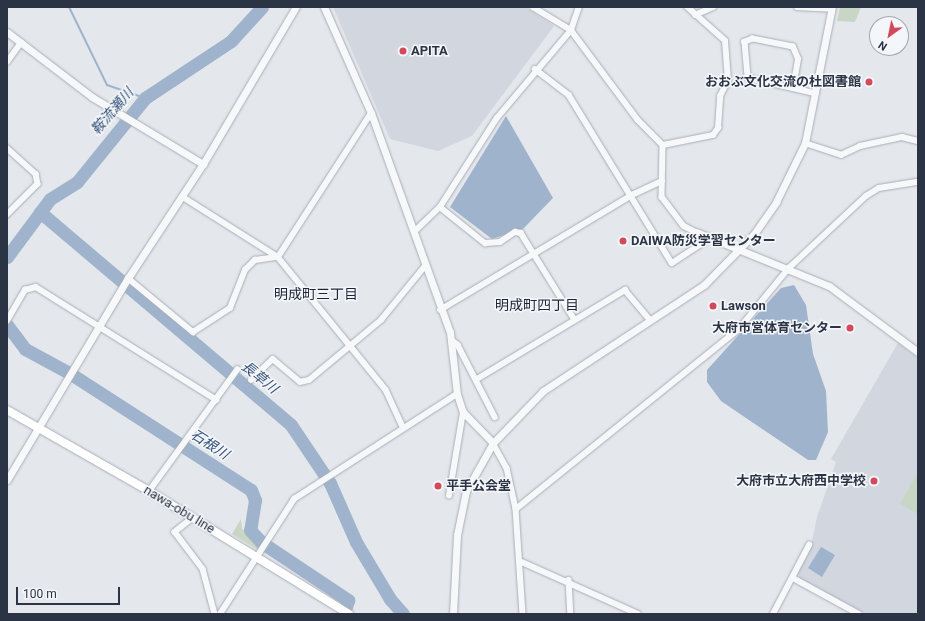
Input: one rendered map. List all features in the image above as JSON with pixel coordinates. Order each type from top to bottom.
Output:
[{"type":"main road","name":"nawa-obu line","points":[[7,410],[38,425],[149,491],[348,614]]},
{"type":"street","points":[[7,480],[38,425],[128,278],[183,197],[296,7]]},
{"type":"street","points":[[324,7],[371,113],[414,232],[440,310],[452,340],[457,394],[463,412],[493,443],[507,468],[516,509],[522,562],[523,614]]},
{"type":"street","points":[[533,7],[570,30],[638,120],[663,144],[662,197],[684,226],[710,238],[789,268],[829,286],[918,352]]},
{"type":"street","points":[[414,232],[440,207],[497,118],[535,68],[570,30],[579,7]]},
{"type":"street","points":[[663,144],[713,135],[718,128],[720,96],[728,81],[726,41],[687,7]]},
{"type":"street","points":[[695,15],[713,7]]},
{"type":"street","points":[[453,614],[456,542],[466,491],[493,443],[543,391],[704,285],[741,249],[776,202],[805,143],[832,8],[798,7]]},
{"type":"street","points":[[7,32],[114,110],[203,164]]},
{"type":"street","points":[[793,88],[798,59],[793,47],[753,39],[745,42],[748,77],[793,88],[814,93]]},
{"type":"street","points":[[7,62],[21,43]]},
{"type":"street","points":[[535,68],[569,95],[632,194],[672,262],[710,238]]},
{"type":"street","points":[[128,278],[192,332],[230,308],[245,270],[255,260],[278,257],[371,113]]},
{"type":"street","points":[[805,143],[841,155],[860,146],[902,137],[918,141]]},
{"type":"street","points":[[7,148],[36,174],[38,184],[7,215]]},
{"type":"street","points":[[440,310],[534,257],[632,194],[662,181]]},
{"type":"street","points":[[516,509],[740,329],[789,268],[866,196],[879,188],[918,182]]},
{"type":"street","points":[[183,197],[278,257],[386,390],[403,427]]},
{"type":"street","points":[[440,207],[485,243],[500,242],[515,232],[521,233],[534,257],[575,320]]},
{"type":"street","points":[[251,380],[273,359],[300,382],[309,380],[381,320],[425,266]]},
{"type":"street","points":[[8,319],[25,290],[36,287],[100,325],[217,400]]},
{"type":"street","points":[[477,379],[628,290],[650,320]]},
{"type":"street","points":[[452,340],[458,345],[477,379],[495,417]]},
{"type":"street","points":[[149,491],[231,381],[237,370]]},
{"type":"street","points":[[220,614],[294,499],[403,427],[457,394]]},
{"type":"street","points":[[449,496],[463,412]]},
{"type":"street","points":[[193,518],[175,532],[203,569],[215,614]]},
{"type":"street","points":[[773,614],[809,545]]},
{"type":"street","points":[[522,562],[569,580],[638,614]]},
{"type":"street","points":[[793,578],[859,614]]},
{"type":"street","points":[[569,580],[571,614]]},
{"type":"shaded area","points":[[333,7],[525,7],[554,26],[472,136],[438,151],[390,139]]},
{"type":"shaded area","name":"大府市立大府西中学校","points":[[898,343],[918,358],[918,614],[866,614],[800,579],[798,573],[811,546],[817,517],[836,462],[831,459]]},
{"type":"green space","points":[[840,7],[861,7],[855,22],[837,21]]},
{"type":"green space","points":[[918,472],[918,514],[900,504]]},
{"type":"green space","points":[[241,519],[242,529],[261,546],[258,550],[232,534]]},
{"type":"water","points":[[506,116],[553,198],[523,229],[492,239],[450,207]]},
{"type":"water","points":[[794,285],[806,305],[813,354],[826,391],[828,432],[816,460],[808,460],[721,401],[707,382],[707,370],[781,288]]},
{"type":"water","points":[[821,547],[835,555],[822,577],[808,568]]},
{"type":"waterway","points":[[69,7],[107,85],[145,98]]},
{"type":"waterway","name":"鞍流瀬川","points":[[7,257],[50,199],[77,182],[145,98],[231,41],[262,7]]},
{"type":"waterway","name":"長草川","points":[[40,212],[291,425],[330,483],[356,542],[390,599],[403,614]]},
{"type":"waterway","name":"石根川","points":[[7,325],[25,349],[71,374],[251,490],[255,500],[250,530],[261,542],[348,600],[344,614]]},
{"type":"place","name":"APITA","points":[[403,51]]},
{"type":"place","name":"おおぶ文化交流の杜図書館","points":[[869,82]]},
{"type":"place","name":"DAIWA防災学習センター","points":[[623,241]]},
{"type":"place","name":"Lawson","points":[[713,306]]},
{"type":"place","name":"大府市営体育センター","points":[[850,328]]},
{"type":"place","name":"大府市立大府西中学校","points":[[874,481]]},
{"type":"place","name":"平手公会堂","points":[[438,486]]},
{"type":"district","name":"明成町三丁目","points":[[316,294]]},
{"type":"district","name":"明成町四丁目","points":[[537,305]]}]
